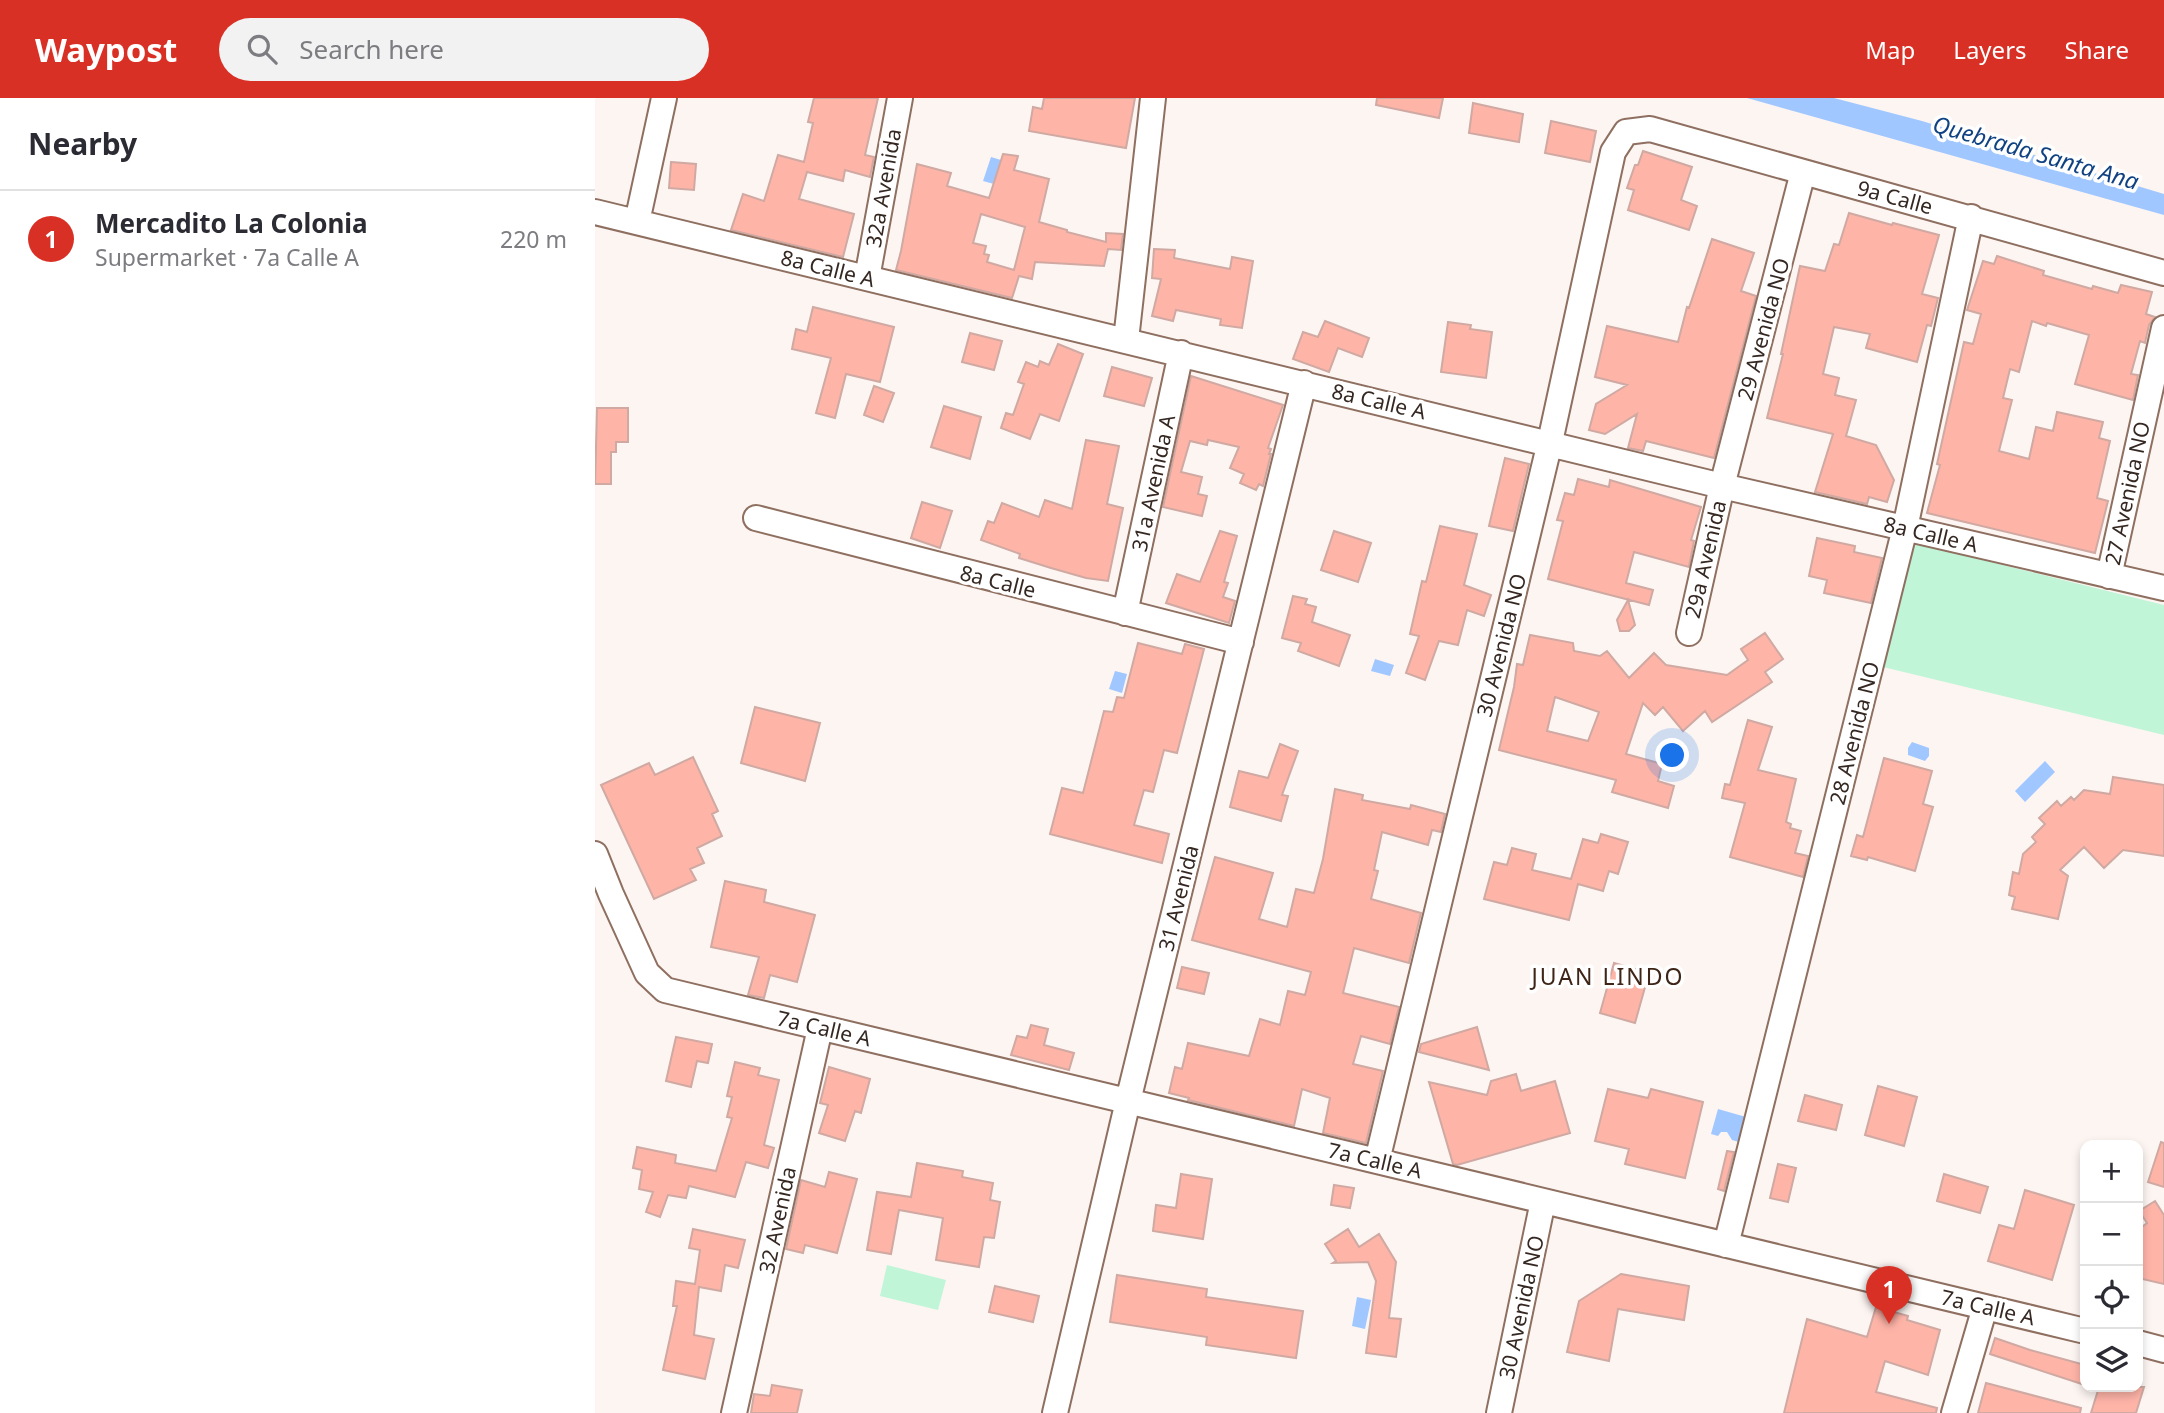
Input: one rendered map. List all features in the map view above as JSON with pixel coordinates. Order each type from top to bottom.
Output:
[{"type":"street","points":[[637,222],[664,98]]},
{"type":"street","name":"32a Avenida","points":[[867,278],[900,98]]},
{"type":"street","points":[[1126,340],[1153,98]]},
{"type":"street","name":"9a Calle","points":[[1626,132],[1650,128],[2164,273]]},
{"type":"street","name":"30 Avenida NO","points":[[1377,1161],[1550,442],[1613,152],[1626,132]]},
{"type":"street","name":"29 Avenida NO","points":[[1722,485],[1803,172]]},
{"type":"street","name":"8a Calle A","points":[[595,212],[1722,485],[2164,589]]},
{"type":"street","name":"28 Avenida NO","points":[[1727,1245],[1905,528],[1971,217]]},
{"type":"street","name":"27 Avenida NO","points":[[2109,576],[2164,328]]},
{"type":"street","name":"31a Avenida A","points":[[1125,613],[1181,353]]},
{"type":"street","name":"31 Avenida","points":[[1055,1413],[1128,1101],[1304,383]]},
{"type":"street","name":"29a Avenida","points":[[1689,633],[1722,485]]},
{"type":"street","name":"8a Calle","points":[[756,518],[1241,642]]},
{"type":"street","name":"7a Calle A","points":[[595,854],[647,973],[665,990],[2080,1330]]},
{"type":"street","name":"32 Avenida","points":[[734,1413],[820,1028]]},
{"type":"street","name":"30 Avenida NO","points":[[1499,1413],[1543,1201]]},
{"type":"street","points":[[1954,1413],[1985,1307]]},
{"type":"street","points":[[2143,1344],[2164,1350]]},
{"type":"green space","points":[[1910,542],[2164,605],[2164,735],[1883,667]]},
{"type":"green space","points":[[887,1265],[946,1280],[938,1310],[880,1296]]},
{"type":"water","points":[[1747,98],[1834,98],[1922,121],[2164,194],[2164,215]]},
{"type":"water","points":[[991,157],[1001,160],[994,184],[983,181]]},
{"type":"water","points":[[1375,659],[1394,665],[1390,676],[1371,671]]},
{"type":"water","points":[[1115,671],[1127,674],[1122,693],[1109,689]]},
{"type":"water","points":[[1912,742],[1929,748],[1929,756],[1925,761],[1908,755]]},
{"type":"water","points":[[2045,761],[2055,772],[2025,802],[2015,791]]},
{"type":"water","points":[[1718,1109],[1746,1117],[1739,1142],[1732,1140],[1727,1132],[1721,1132],[1718,1136],[1711,1134]]},
{"type":"water","points":[[1357,1297],[1371,1300],[1365,1329],[1352,1326]]},
{"type":"building","points":[[814,98],[878,98],[865,155],[874,157],[870,177],[845,170],[843,181],[807,172],[799,199],[854,214],[843,257],[731,230],[743,194],[764,201],[778,155],[804,162],[813,123],[808,122]]},
{"type":"building","points":[[1044,98],[1135,98],[1126,148],[1029,131],[1033,107],[1042,109]]},
{"type":"building","points":[[1377,98],[1443,98],[1439,118],[1376,105]]},
{"type":"building","points":[[1473,103],[1523,114],[1519,142],[1469,133]]},
{"type":"building","points":[[1551,121],[1596,131],[1590,162],[1545,153]]},
{"type":"building","points":[[1643,151],[1692,167],[1681,200],[1697,206],[1689,230],[1628,210],[1634,190],[1627,188]]},
{"type":"building","points":[[1003,154],[1018,156],[1014,170],[1049,179],[1039,222],[1106,242],[1106,233],[1123,234],[1121,250],[1108,249],[1104,266],[1035,262],[1032,279],[1019,276],[1012,298],[896,270],[917,164],[951,173],[947,186],[989,198]],"holes":[[[981,214],[1025,227],[1014,270],[987,262],[989,255],[984,254],[986,246],[973,243]]]},
{"type":"building","points":[[671,162],[696,164],[694,190],[669,188]]},
{"type":"building","points":[[1849,213],[1939,235],[1922,294],[1938,298],[1917,362],[1866,348],[1870,334],[1834,327],[1823,374],[1839,378],[1835,395],[1856,400],[1846,436],[1876,445],[1894,480],[1887,502],[1869,497],[1867,504],[1815,492],[1833,434],[1767,418],[1800,266],[1825,271],[1834,244],[1839,245]]},
{"type":"building","points":[[1712,239],[1754,253],[1741,291],[1756,296],[1714,458],[1646,441],[1643,451],[1628,448],[1637,414],[1605,434],[1589,430],[1596,404],[1627,385],[1595,377],[1607,326],[1678,342],[1687,307],[1689,308]]},
{"type":"building","points":[[1154,249],[1175,250],[1174,258],[1230,269],[1232,257],[1253,261],[1242,328],[1220,325],[1221,319],[1176,310],[1173,321],[1152,316],[1161,279],[1152,278]]},
{"type":"building","points":[[1997,256],[2044,271],[2043,275],[2092,289],[2093,286],[2118,293],[2121,285],[2152,292],[2146,314],[2155,317],[2149,325],[2145,343],[2140,341],[2131,374],[2138,375],[2133,400],[2075,384],[2089,335],[2032,321],[2019,372],[2010,369],[2003,398],[2012,400],[1999,451],[2029,459],[2036,427],[2053,431],[2057,412],[2103,422],[2099,438],[2110,441],[2097,498],[2108,501],[2095,553],[1927,513],[1940,465],[1937,464],[1964,342],[1973,344],[1981,314],[1967,310],[1983,261],[1994,264]]},
{"type":"building","points":[[813,307],[894,327],[880,382],[846,374],[835,418],[816,413],[831,358],[792,349],[796,329],[807,332]]},
{"type":"building","points":[[1325,321],[1369,338],[1362,357],[1338,348],[1329,372],[1293,359],[1303,332],[1318,337]]},
{"type":"building","points":[[1448,322],[1471,325],[1470,329],[1492,332],[1486,378],[1441,372]]},
{"type":"building","points":[[970,333],[1002,341],[994,370],[962,362]]},
{"type":"building","points":[[1058,344],[1083,354],[1059,421],[1040,414],[1030,439],[1001,428],[1006,413],[1013,415],[1024,384],[1018,382],[1026,362],[1038,367],[1040,361],[1049,365]]},
{"type":"building","points":[[1112,367],[1152,378],[1144,406],[1104,396]]},
{"type":"building","points":[[1191,376],[1283,405],[1268,448],[1271,449],[1271,454],[1263,486],[1259,484],[1256,490],[1240,483],[1244,474],[1230,468],[1239,447],[1208,440],[1207,445],[1190,441],[1181,472],[1202,477],[1198,494],[1207,496],[1202,516],[1163,507]]},
{"type":"building","points":[[874,386],[894,393],[883,422],[864,415]]},
{"type":"building","points":[[944,406],[981,417],[970,459],[931,447]]},
{"type":"building","points":[[597,408],[628,408],[628,442],[616,442],[616,452],[611,452],[611,484],[595,484]]},
{"type":"building","points":[[1086,440],[1119,446],[1107,504],[1123,508],[1108,581],[1086,578],[1019,558],[1020,554],[981,540],[988,521],[994,523],[1002,503],[1039,517],[1045,500],[1072,509]]},
{"type":"building","points":[[1505,458],[1529,464],[1513,531],[1489,526]]},
{"type":"building","points":[[1578,479],[1609,487],[1610,480],[1701,507],[1691,540],[1694,541],[1689,567],[1634,552],[1626,583],[1653,590],[1649,605],[1548,579],[1563,521],[1557,520],[1565,493],[1574,495]]},
{"type":"building","points":[[922,502],[952,511],[940,548],[911,538]]},
{"type":"building","points":[[1440,526],[1477,534],[1464,585],[1491,595],[1484,616],[1467,610],[1458,645],[1439,641],[1425,680],[1406,673],[1419,636],[1410,634],[1422,581],[1426,582]]},
{"type":"building","points":[[1220,531],[1237,536],[1224,582],[1228,583],[1223,597],[1235,601],[1229,623],[1166,603],[1177,574],[1200,582]]},
{"type":"building","points":[[1334,531],[1371,543],[1358,582],[1321,570]]},
{"type":"building","points":[[1817,538],[1855,546],[1854,552],[1882,558],[1871,603],[1824,593],[1827,580],[1809,576]]},
{"type":"building","points":[[1293,596],[1307,599],[1305,604],[1316,607],[1312,622],[1350,635],[1339,666],[1298,651],[1301,643],[1282,638]]},
{"type":"building","points":[[1628,600],[1635,625],[1629,631],[1620,631],[1617,620]]},
{"type":"building","points":[[1765,633],[1783,659],[1765,672],[1772,682],[1712,722],[1705,711],[1683,731],[1663,707],[1655,715],[1643,703],[1626,754],[1662,764],[1658,781],[1674,786],[1668,808],[1612,792],[1616,780],[1499,750],[1517,664],[1523,665],[1530,635],[1573,643],[1574,651],[1600,656],[1607,651],[1629,678],[1654,653],[1666,665],[1727,675],[1748,660],[1741,649]],"holes":[[[1555,697],[1599,712],[1588,741],[1547,731]]]},
{"type":"building","points":[[1138,643],[1182,654],[1185,644],[1204,649],[1177,753],[1164,750],[1153,792],[1144,790],[1134,825],[1169,834],[1162,863],[1050,834],[1062,788],[1083,793],[1104,711],[1113,712],[1117,697],[1124,698]]},
{"type":"building","points":[[755,707],[820,723],[805,781],[741,763]]},
{"type":"building","points":[[1748,720],[1772,727],[1758,770],[1796,779],[1786,822],[1791,824],[1790,828],[1801,831],[1795,853],[1808,856],[1803,877],[1730,857],[1745,803],[1722,798],[1725,784],[1730,785]]},
{"type":"building","points":[[1280,744],[1298,751],[1282,795],[1288,796],[1281,821],[1230,807],[1239,771],[1268,778]]},
{"type":"building","points":[[693,757],[718,811],[712,814],[722,836],[697,848],[704,863],[690,869],[696,880],[654,899],[601,785],[649,763],[655,775]]},
{"type":"building","points":[[1884,758],[1932,771],[1923,804],[1933,807],[1915,871],[1868,857],[1867,860],[1851,856],[1857,835],[1863,837]]},
{"type":"building","points":[[2113,777],[2164,785],[2164,856],[2123,850],[2104,868],[2084,847],[2060,870],[2068,876],[2058,919],[2012,909],[2015,897],[2009,895],[2013,872],[2019,874],[2023,854],[2036,842],[2032,837],[2045,824],[2039,818],[2057,801],[2061,806],[2071,797],[2074,800],[2084,790],[2110,794]]},
{"type":"building","points":[[1335,789],[1363,795],[1362,800],[1410,809],[1411,805],[1445,814],[1441,832],[1432,830],[1428,845],[1382,832],[1374,870],[1378,871],[1371,899],[1421,913],[1409,963],[1354,948],[1343,993],[1399,1007],[1390,1044],[1361,1036],[1353,1064],[1383,1071],[1366,1143],[1323,1133],[1330,1098],[1302,1089],[1294,1126],[1169,1093],[1175,1067],[1182,1069],[1188,1043],[1249,1056],[1260,1019],[1280,1025],[1288,991],[1305,995],[1311,972],[1192,940],[1215,857],[1273,873],[1259,919],[1287,927],[1296,889],[1314,893]]},
{"type":"building","points":[[1601,834],[1628,842],[1618,874],[1609,871],[1603,891],[1578,884],[1569,920],[1484,899],[1494,862],[1507,865],[1512,848],[1536,854],[1532,870],[1571,879],[1583,839],[1598,843]]},
{"type":"building","points":[[725,881],[766,890],[764,902],[815,915],[797,982],[770,975],[764,998],[748,995],[759,957],[711,947]]},
{"type":"building","points":[[1614,963],[1649,973],[1635,1023],[1600,1013]]},
{"type":"building","points":[[1182,967],[1209,973],[1204,994],[1177,988]]},
{"type":"building","points":[[1031,1025],[1048,1029],[1044,1045],[1074,1053],[1069,1070],[1011,1055],[1017,1036],[1027,1038]]},
{"type":"building","points":[[1477,1027],[1489,1070],[1419,1052],[1421,1044]]},
{"type":"building","points":[[676,1037],[712,1044],[708,1063],[697,1061],[691,1087],[666,1081]]},
{"type":"building","points":[[735,1062],[760,1068],[758,1075],[779,1080],[764,1145],[774,1148],[768,1168],[746,1162],[735,1197],[689,1186],[686,1198],[668,1195],[660,1217],[646,1212],[653,1192],[639,1189],[642,1170],[633,1168],[637,1147],[676,1155],[675,1163],[716,1171],[732,1118],[727,1117],[732,1097],[727,1096]]},
{"type":"building","points":[[829,1067],[870,1079],[861,1113],[855,1111],[845,1141],[819,1133],[828,1105],[820,1103]]},
{"type":"building","points":[[1516,1074],[1521,1091],[1555,1081],[1570,1133],[1453,1164],[1429,1082],[1487,1095],[1491,1081]]},
{"type":"building","points":[[1878,1086],[1917,1097],[1904,1146],[1865,1135]]},
{"type":"building","points":[[1608,1089],[1648,1098],[1651,1089],[1703,1102],[1685,1178],[1625,1164],[1629,1149],[1595,1141]]},
{"type":"building","points":[[1805,1095],[1842,1105],[1836,1130],[1798,1121]]},
{"type":"building","points":[[2161,1142],[2164,1143],[2164,1187],[2148,1182]]},
{"type":"building","points":[[1727,1151],[1734,1152],[1724,1191],[1718,1189]]},
{"type":"building","points":[[917,1163],[963,1171],[962,1177],[993,1183],[990,1200],[1000,1202],[994,1238],[984,1237],[979,1267],[936,1260],[943,1218],[899,1210],[891,1254],[867,1250],[877,1192],[911,1197]]},
{"type":"building","points":[[1778,1164],[1796,1168],[1788,1202],[1770,1198]]},
{"type":"building","points":[[829,1172],[857,1179],[837,1253],[805,1245],[803,1253],[786,1249],[801,1180],[825,1187]]},
{"type":"building","points":[[1181,1174],[1212,1179],[1203,1239],[1153,1231],[1156,1205],[1176,1208]]},
{"type":"building","points":[[1944,1174],[1988,1187],[1980,1213],[1937,1201]]},
{"type":"building","points":[[1334,1185],[1354,1188],[1350,1208],[1331,1205]]},
{"type":"building","points":[[2025,1190],[2074,1205],[2052,1280],[1988,1261],[1999,1225],[2014,1229]]},
{"type":"building","points":[[2155,1201],[2164,1215],[2164,1284],[2143,1279],[2143,1226],[2147,1223],[2143,1217],[2143,1208]]},
{"type":"building","points":[[693,1229],[745,1240],[738,1268],[725,1265],[721,1291],[699,1287],[694,1335],[714,1339],[705,1379],[663,1370],[677,1306],[673,1306],[676,1281],[695,1284],[700,1250],[689,1248]]},
{"type":"building","points":[[1348,1229],[1359,1247],[1379,1234],[1396,1262],[1389,1318],[1401,1319],[1396,1357],[1366,1353],[1376,1281],[1368,1262],[1333,1263],[1336,1261],[1325,1244]]},
{"type":"building","points":[[1621,1274],[1689,1286],[1684,1320],[1618,1309],[1609,1361],[1567,1352],[1579,1301]]},
{"type":"building","points":[[1117,1275],[1207,1289],[1206,1297],[1303,1311],[1296,1358],[1206,1345],[1207,1337],[1110,1322]]},
{"type":"building","points":[[995,1286],[1039,1296],[1033,1322],[989,1312]]},
{"type":"building","points":[[1876,1307],[1908,1316],[1907,1320],[1940,1330],[1928,1375],[1885,1361],[1876,1392],[1937,1408],[1936,1413],[1784,1413],[1807,1319],[1867,1337]]},
{"type":"building","points":[[1995,1338],[2080,1364],[2080,1383],[1990,1354]]},
{"type":"building","points":[[1986,1383],[2081,1408],[2080,1413],[1978,1413]]},
{"type":"building","points":[[772,1385],[802,1390],[797,1413],[751,1413],[754,1394],[770,1396]]},
{"type":"building","points":[[2097,1392],[2142,1392],[2136,1413],[2091,1413]]},
{"type":"place","name":"Mercadito La Colonia","points":[[1889,1324]]},
{"type":"district","name":"JUAN LINDO","points":[[1608,976]]},
{"type":"water label","name":"Quebrada Santa Ana","points":[[2036,152]]}]
